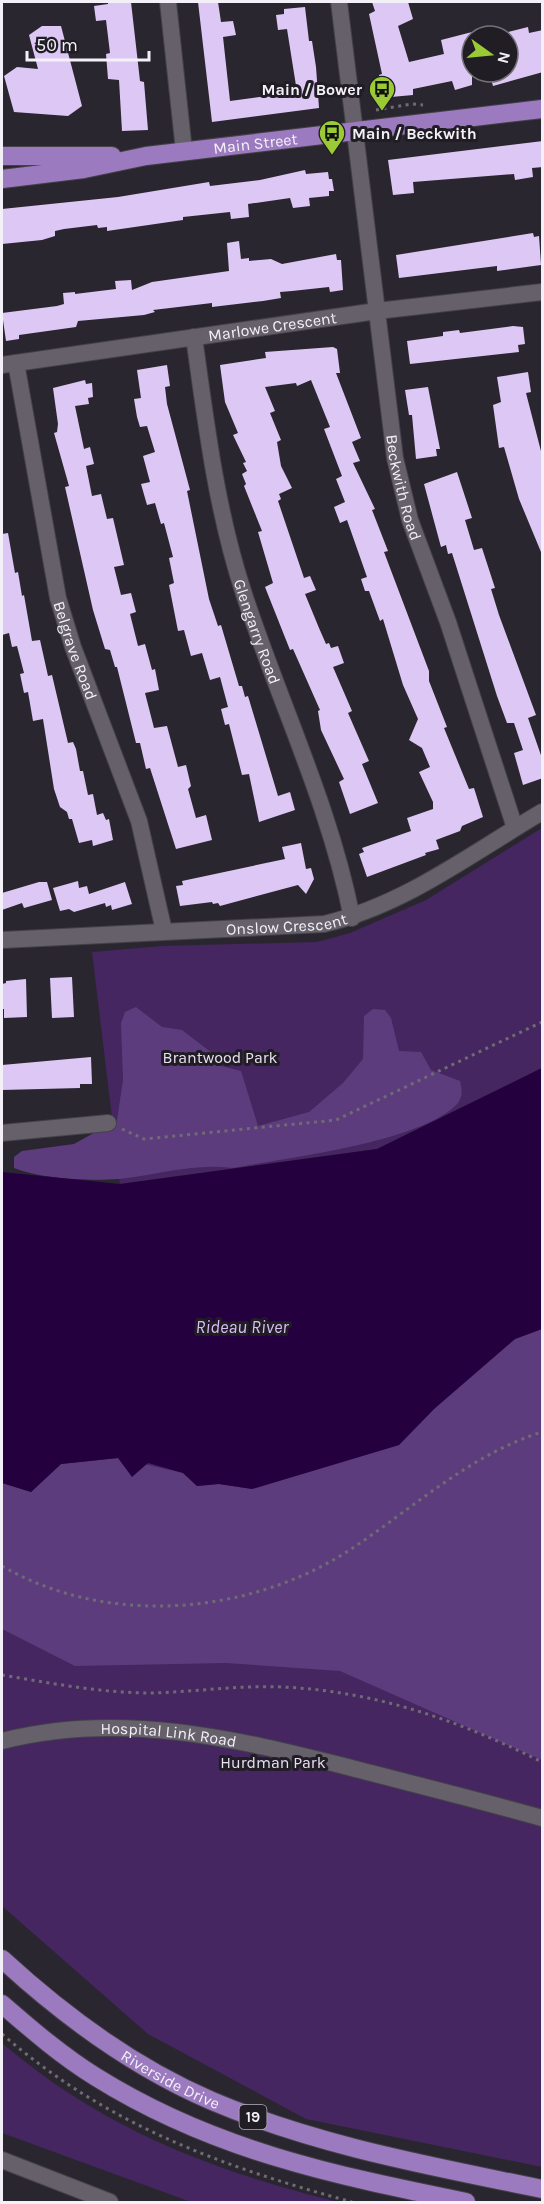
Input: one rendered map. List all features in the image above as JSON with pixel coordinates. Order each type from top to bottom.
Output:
[{"type":"main road","name":"Main Street","points":[[2,179],[84,169],[146,156],[184,151],[354,133],[543,109]]},
{"type":"main road","name":"Main Street","points":[[2,156],[146,156]]},
{"type":"main road","name":"Riverside Drive","points":[[2,1959],[26,1981],[122,2053],[211,2101],[318,2140],[395,2159],[543,2189]]},
{"type":"main road","name":"Riverside Drive","points":[[2,2004],[95,2076],[146,2106],[200,2130],[310,2169],[466,2202]]},
{"type":"street","points":[[168,2],[184,151]]},
{"type":"street","name":"Beckwith Road","points":[[339,2],[395,458],[410,520],[452,633],[515,828]]},
{"type":"street","name":"Marlowe Crescent","points":[[9,364],[377,311],[543,292]]},
{"type":"street","name":"Glengarry Road","points":[[194,337],[217,496],[230,546],[243,591],[326,823],[352,918]]},
{"type":"street","name":"Belgrave Road","points":[[9,364],[58,598],[73,647],[140,821],[164,932]]},
{"type":"street","name":"Onslow Crescent","points":[[2,940],[324,924],[352,918],[425,884],[543,812]]},
{"type":"street","points":[[2,1133],[108,1123]]},
{"type":"street","name":"Hospital Link Road","points":[[2,1741],[61,1729],[103,1727],[166,1729],[270,1748],[543,1818]]},
{"type":"street","points":[[2,2160],[110,2202]]},
{"type":"path","points":[[108,1123],[144,1139],[336,1120],[543,1022]]},
{"type":"path","points":[[2,1566],[27,1581],[59,1593],[93,1600],[136,1605],[197,1605],[229,1599],[310,1572],[344,1553],[469,1467],[543,1432]]},
{"type":"path","points":[[2,1675],[127,1692],[273,1686],[356,1695],[439,1716],[543,1762]]},
{"type":"green space","name":"Brantwood Park","points":[[542,828],[542,1068],[377,1149],[120,1184],[92,952],[162,946],[317,942],[350,933],[426,900]]},
{"type":"green space","name":"Hurdman Park","points":[[542,1329],[542,2167],[306,2119],[148,2034],[2,1906],[2,1483],[31,1492],[118,1458]]},
{"type":"green space","points":[[2,2043],[79,2100],[160,2143],[246,2176],[338,2202],[191,2202],[2,2133]]},
{"type":"shaded area","points":[[136,1007],[162,1027],[182,1030],[216,1056],[221,1066],[241,1071],[258,1126],[309,1112],[343,1083],[363,1059],[364,1016],[373,1009],[385,1010],[391,1018],[399,1051],[421,1052],[431,1070],[460,1081],[461,1098],[440,1117],[385,1138],[318,1153],[232,1168],[190,1168],[119,1179],[93,1180],[51,1177],[14,1168],[14,1157],[22,1151],[74,1144],[117,1120],[123,1080],[121,1023],[125,1012]]},
{"type":"shaded area","points":[[542,1329],[542,1760],[340,1671],[226,1663],[75,1666],[2,1629],[2,1483],[31,1492],[61,1464],[118,1458],[183,1473],[197,1486],[219,1484],[252,1489],[399,1445],[434,1409],[515,1339]]},
{"type":"water","name":"Rideau River","points":[[542,1068],[542,1329],[515,1339],[434,1409],[399,1445],[252,1489],[219,1484],[197,1486],[183,1473],[148,1463],[132,1477],[118,1458],[61,1464],[31,1492],[2,1483],[2,1172],[120,1184],[377,1149]]},
{"type":"building","points":[[108,2],[131,2],[140,81],[144,82],[148,130],[122,131],[119,80],[108,79],[106,54],[110,53],[106,20],[96,21],[94,6],[108,4]]},
{"type":"building","points":[[198,2],[218,2],[221,22],[233,21],[236,35],[223,37],[230,101],[297,92],[287,29],[278,30],[276,15],[284,14],[284,9],[305,7],[309,41],[312,41],[316,67],[319,108],[212,122]]},
{"type":"building","points":[[372,2],[408,2],[413,19],[398,26],[409,62],[444,54],[441,40],[460,35],[460,84],[472,85],[455,90],[452,81],[413,89],[413,95],[391,97],[390,94],[377,95],[375,81],[380,80],[379,75],[382,74],[369,14],[375,11]]},
{"type":"building","points":[[42,26],[61,26],[82,106],[68,116],[14,112],[4,76],[17,67],[38,69],[29,35]]},
{"type":"building","points":[[528,27],[529,33],[543,30],[543,72],[520,78],[520,29]]},
{"type":"building","points":[[543,141],[543,167],[532,168],[533,177],[515,180],[514,174],[413,182],[414,193],[393,195],[388,160]]},
{"type":"building","points":[[305,170],[306,174],[328,172],[334,191],[329,191],[329,196],[309,198],[310,206],[293,208],[290,198],[248,204],[249,217],[231,219],[230,212],[183,217],[183,220],[107,231],[107,227],[98,228],[97,225],[55,231],[55,236],[42,240],[2,244],[2,209],[118,197],[209,182],[210,186],[260,180]]},
{"type":"building","points":[[533,233],[534,237],[539,236],[541,265],[497,271],[497,266],[399,278],[396,255]]},
{"type":"building","points":[[239,241],[241,259],[249,258],[249,261],[271,259],[282,264],[336,254],[337,260],[341,260],[343,290],[330,292],[329,287],[280,292],[281,298],[263,301],[212,307],[212,303],[153,310],[155,312],[144,315],[78,321],[76,327],[19,335],[19,339],[6,341],[2,313],[57,306],[64,304],[63,293],[75,292],[75,294],[116,289],[115,281],[131,280],[132,290],[152,282],[229,271],[227,243]]},
{"type":"building","points":[[513,326],[523,327],[525,344],[518,345],[519,352],[410,364],[407,341],[443,336],[443,332],[459,330],[460,333]]},
{"type":"building","points":[[333,347],[337,349],[340,373],[336,373],[361,438],[352,442],[360,461],[353,463],[375,509],[372,510],[388,551],[384,552],[429,671],[429,681],[447,727],[444,728],[469,789],[474,788],[483,817],[462,826],[460,831],[436,840],[439,849],[367,877],[359,854],[364,852],[362,848],[411,831],[407,818],[433,809],[433,802],[419,772],[430,767],[422,748],[409,740],[418,719],[403,685],[383,619],[380,621],[369,591],[365,591],[361,579],[367,577],[347,520],[340,523],[334,507],[345,502],[336,479],[342,476],[324,429],[330,427],[311,380],[297,386],[296,383],[265,387],[275,411],[270,413],[281,440],[277,442],[281,466],[292,488],[279,494],[281,499],[278,501],[304,578],[310,576],[316,590],[305,594],[326,644],[329,643],[331,648],[338,646],[344,663],[333,667],[352,711],[348,713],[369,761],[362,764],[378,803],[350,814],[339,782],[344,779],[321,730],[318,711],[320,710],[293,649],[290,650],[265,587],[273,583],[258,532],[262,531],[244,486],[246,484],[242,474],[247,471],[243,463],[246,462],[233,435],[238,433],[225,402],[220,365],[266,358],[265,352]]},
{"type":"building","points":[[167,365],[170,386],[165,387],[167,404],[190,490],[187,491],[209,599],[218,626],[221,625],[239,686],[242,686],[245,697],[248,696],[278,796],[290,792],[295,810],[259,822],[249,774],[242,775],[229,724],[225,725],[221,709],[228,707],[220,677],[210,680],[202,653],[191,656],[184,630],[178,631],[169,585],[174,583],[169,558],[173,557],[164,523],[161,524],[155,503],[147,505],[141,484],[150,482],[143,456],[155,452],[147,426],[140,427],[137,417],[134,399],[141,398],[137,370]]},
{"type":"building","points":[[528,372],[531,392],[526,393],[543,459],[541,552],[519,499],[504,447],[499,448],[493,405],[501,402],[497,377]]},
{"type":"building","points":[[85,380],[86,384],[92,383],[93,397],[88,398],[89,404],[75,406],[84,449],[90,447],[94,464],[86,466],[92,496],[101,494],[107,519],[113,518],[124,565],[114,567],[121,595],[131,593],[136,612],[130,614],[138,646],[145,644],[152,670],[155,669],[159,690],[145,693],[154,728],[167,726],[178,767],[186,765],[191,786],[188,789],[196,818],[206,815],[212,840],[176,849],[150,768],[146,769],[140,743],[136,743],[117,667],[115,667],[110,650],[105,649],[93,610],[65,487],[69,486],[54,433],[57,432],[58,424],[53,388]]},
{"type":"building","points":[[428,387],[440,449],[436,449],[437,456],[416,459],[412,415],[409,415],[405,390]]},
{"type":"building","points":[[457,472],[472,518],[465,520],[474,550],[482,548],[495,588],[491,589],[499,615],[536,715],[528,718],[543,761],[543,778],[523,785],[514,753],[523,750],[514,723],[507,723],[497,696],[452,553],[448,554],[446,545],[441,547],[424,484]]},
{"type":"building","points":[[8,533],[15,573],[18,572],[22,596],[24,595],[32,641],[40,640],[48,676],[52,675],[68,743],[73,742],[76,749],[80,771],[83,771],[88,795],[93,794],[97,815],[103,813],[106,820],[109,819],[113,840],[93,846],[92,840],[79,843],[72,819],[69,819],[67,812],[60,807],[54,789],[43,719],[33,721],[28,692],[24,693],[20,674],[24,673],[17,646],[12,647],[9,633],[2,635],[2,534]]},
{"type":"building","points":[[301,843],[306,869],[311,868],[314,879],[306,894],[298,885],[220,906],[212,902],[180,906],[176,886],[183,885],[182,881],[285,859],[282,847]]},
{"type":"building","points":[[78,881],[79,888],[87,886],[89,894],[125,882],[132,904],[112,910],[111,905],[106,907],[105,903],[74,912],[69,909],[60,911],[53,888]]},
{"type":"building","points":[[39,882],[47,882],[52,900],[24,908],[22,903],[2,910],[2,893]]},
{"type":"building","points":[[72,977],[74,1017],[52,1018],[50,978]]},
{"type":"building","points":[[26,979],[27,1017],[4,1018],[2,984],[6,981]]},
{"type":"building","points":[[91,1057],[92,1084],[80,1084],[80,1088],[2,1090],[2,1065]]},
{"type":"place","name":"Main / Bower","points":[[382,112]]},
{"type":"place","name":"Main / Beckwith","points":[[332,156]]}]
